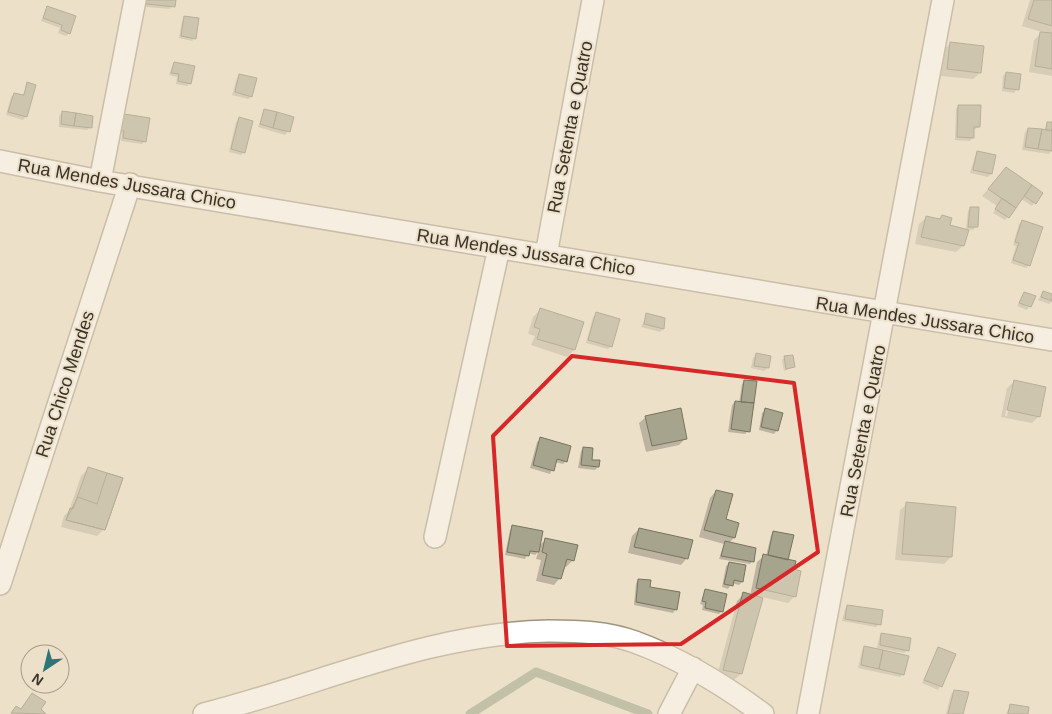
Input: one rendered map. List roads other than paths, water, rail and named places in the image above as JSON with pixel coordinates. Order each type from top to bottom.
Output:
[{"type":"street","points":[[100,181],[135,0]]},
{"type":"street","name":"Rua Setenta e Quatro","points":[[546,255],[593,0]]},
{"type":"street","name":"Rua Setenta e Quatro","points":[[808,714],[943,0]]},
{"type":"street","name":"Rua Mendes Jussara Chico","points":[[0,161],[100,181],[130,184],[885,314],[1052,340]]},
{"type":"street","name":"Rua Chico Mendes","points":[[0,584],[130,184]]},
{"type":"street","points":[[435,537],[499,248]]},
{"type":"street","points":[[204,714],[415,649],[477,637],[528,631],[584,630],[634,642],[688,676],[763,714]]},
{"type":"street","points":[[669,714],[688,676]]},
{"type":"waterway","points":[[470,714],[536,672],[648,714]]}]
